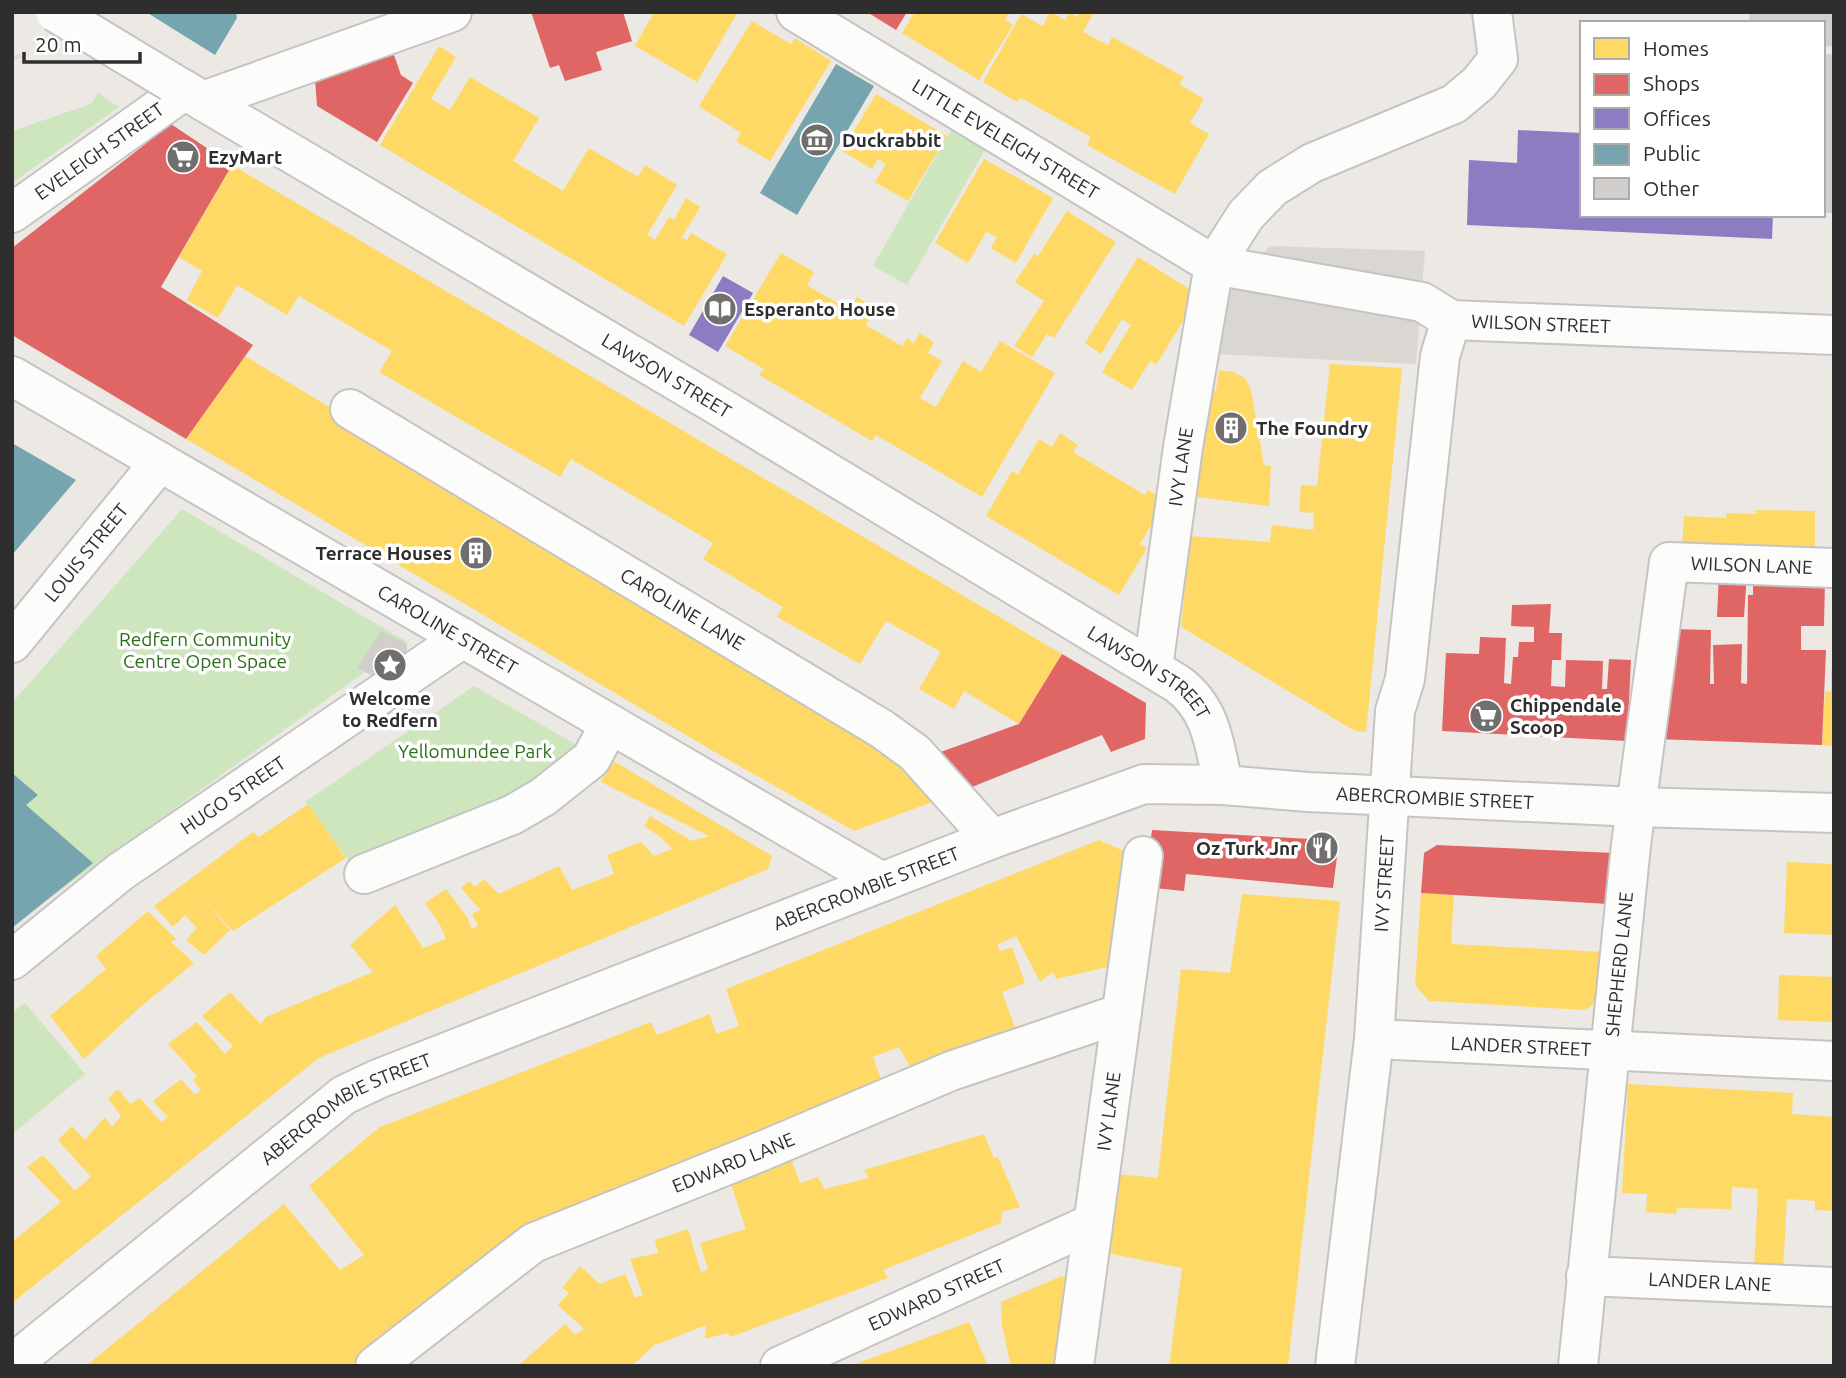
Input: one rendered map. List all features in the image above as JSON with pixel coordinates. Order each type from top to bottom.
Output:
[{"type":"street","name":"LAWSON STREET","points":[[55,12],[1153,668],[1190,693],[1202,708],[1212,729],[1223,785]]},
{"type":"street","points":[[186,91],[452,12]]},
{"type":"street","name":"LITTLE EVELEIGH STREET","points":[[796,12],[1214,265]]},
{"type":"street","points":[[1214,265],[1246,215],[1272,188],[1312,163],[1454,104],[1479,83],[1498,59],[1492,12]]},
{"type":"street","name":"EVELEIGH STREET","points":[[12,213],[186,91]]},
{"type":"street","name":"WILSON STREET","points":[[1214,265],[1422,302],[1451,320],[1834,334]]},
{"type":"street","name":"IVY LANE","points":[[1153,668],[1184,447],[1214,265]]},
{"type":"street","name":"IVY STREET","points":[[1335,1366],[1374,1039],[1395,711],[1405,679],[1440,356],[1451,320]]},
{"type":"street","name":"CAROLINE STREET","points":[[12,376],[882,882]]},
{"type":"street","name":"CAROLINE LANE","points":[[350,409],[882,729],[915,753],[992,839]]},
{"type":"street","name":"LOUIS STREET","points":[[12,643],[160,462]]},
{"type":"street","name":"WILSON LANE","points":[[1669,562],[1834,568]]},
{"type":"street","name":"SHEPHERD LANE","points":[[1578,1366],[1637,807],[1669,562]]},
{"type":"street","name":"HUGO STREET","points":[[12,960],[130,866],[463,638]]},
{"type":"street","points":[[363,874],[512,815],[543,797],[591,759],[610,724]]},
{"type":"street","name":"ABERCROMBIE STREET","points":[[12,1364],[344,1095],[377,1079],[992,839],[1144,784],[1223,785],[1637,807],[1834,813]]},
{"type":"street","name":"IVY LANE","points":[[1074,1366],[1143,856]]},
{"type":"street","name":"EDWARD LANE","points":[[375,1366],[533,1243],[951,1071],[1122,1013]]},
{"type":"street","name":"LANDER STREET","points":[[1374,1039],[1834,1061]]},
{"type":"street","name":"EDWARD STREET","points":[[780,1366],[1093,1223]]},
{"type":"street","name":"LANDER LANE","points":[[1586,1276],[1834,1287]]},
{"type":"green space","points":[[98,93],[119,107],[12,183],[12,131],[91,104]]},
{"type":"green space","points":[[951,130],[985,150],[907,285],[873,266]]},
{"type":"green space","name":"Redfern Community Centre Open Space","points":[[182,509],[407,642],[12,925],[12,703]]},
{"type":"green space","name":"Yellomundee Park","points":[[474,686],[582,748],[500,798],[356,870],[305,802]]},
{"type":"green space","points":[[25,1003],[85,1074],[12,1134],[12,1013]]},
{"type":"shaded area","points":[[1270,246],[1425,251],[1416,364],[1215,354],[1224,299]]},
{"type":"building: Homes","points":[[654,12],[738,12],[697,82],[635,46]]},
{"type":"building: Homes","points":[[915,12],[1010,12],[1005,20],[1013,25],[979,80],[902,33]]},
{"type":"building: Homes","points":[[1050,12],[1065,20],[1069,13],[1077,17],[1080,12],[1094,12],[1083,32],[1108,45],[1112,37],[1184,77],[1179,84],[1204,99],[1190,123],[1209,134],[1175,194],[1087,145],[1091,137],[1021,98],[1017,102],[983,82],[1021,14],[1043,26]]},
{"type":"building: Homes","points":[[752,21],[791,44],[795,38],[831,61],[770,161],[736,141],[741,133],[699,106]]},
{"type":"building: Homes","points":[[439,46],[456,57],[431,99],[450,110],[470,77],[539,118],[513,161],[563,191],[589,148],[638,177],[645,165],[677,185],[647,235],[655,240],[669,217],[674,220],[686,198],[700,207],[682,237],[687,240],[691,233],[727,254],[684,326],[380,145]]},
{"type":"building: Homes","points":[[876,94],[947,136],[908,201],[875,182],[886,164],[878,159],[872,169],[842,151]]},
{"type":"building: Homes","points":[[984,159],[1053,198],[1016,263],[991,248],[997,237],[986,232],[968,263],[935,243]]},
{"type":"building: Homes","points":[[232,165],[1062,654],[1019,724],[964,691],[954,709],[919,689],[941,652],[886,621],[860,664],[777,617],[783,607],[703,559],[713,543],[571,459],[560,477],[379,372],[392,351],[299,296],[287,315],[237,285],[218,318],[187,300],[202,271],[179,257]]},
{"type":"building: Homes","points":[[1067,211],[1116,242],[1054,338],[1047,334],[1032,357],[1014,346],[1044,301],[1015,282],[1034,254],[1038,256]]},
{"type":"building: Homes","points":[[781,253],[814,272],[807,285],[849,310],[857,297],[875,308],[866,325],[902,346],[907,338],[914,343],[920,333],[934,342],[928,353],[942,361],[920,398],[936,407],[963,361],[981,372],[1000,341],[1055,373],[982,497],[876,435],[872,441],[759,375],[764,369],[725,346]]},
{"type":"building: Homes","points":[[1138,257],[1199,295],[1156,365],[1150,361],[1132,390],[1102,372],[1131,325],[1122,319],[1101,354],[1085,343]]},
{"type":"building: Homes","name":"Terrace Houses","points":[[245,356],[888,741],[943,798],[854,831],[713,751],[186,439]]},
{"type":"building: Homes","points":[[1330,364],[1402,368],[1366,732],[1355,731],[1181,627],[1190,536],[1270,542],[1272,525],[1313,530],[1314,513],[1299,512],[1301,485],[1317,486]]},
{"type":"building: Homes","name":"The Foundry","points":[[1219,370],[1233,372],[1245,378],[1251,390],[1264,465],[1271,466],[1269,506],[1197,497],[1209,390],[1216,391]]},
{"type":"building: Homes","points":[[1060,433],[1078,445],[1073,452],[1145,495],[1148,490],[1166,500],[1140,544],[1147,548],[1119,595],[986,516],[1012,471],[1018,475],[1039,439],[1052,447]]},
{"type":"building: Homes","points":[[1756,510],[1815,511],[1815,552],[1682,548],[1684,516],[1727,518],[1726,513],[1756,514]]},
{"type":"building: Homes","points":[[1831,671],[1834,671],[1834,746],[1822,745],[1825,692],[1831,691]]},
{"type":"building: Homes","points":[[612,760],[772,856],[768,869],[319,1058],[12,1303],[12,1242],[61,1202],[27,1167],[43,1155],[75,1191],[91,1177],[58,1140],[72,1126],[85,1140],[105,1117],[112,1127],[121,1116],[108,1098],[118,1089],[130,1104],[140,1098],[161,1122],[168,1117],[153,1101],[181,1079],[195,1095],[201,1090],[193,1080],[197,1076],[168,1044],[197,1022],[225,1054],[233,1046],[202,1016],[230,992],[261,1024],[266,1017],[373,972],[350,945],[395,905],[423,948],[446,939],[425,903],[446,889],[467,917],[472,929],[478,926],[472,914],[480,910],[461,888],[469,881],[475,887],[484,879],[499,894],[559,866],[572,890],[614,874],[607,855],[641,842],[654,856],[672,849],[662,838],[644,826],[650,816],[692,841],[709,836],[601,782]]},
{"type":"building: Homes","points":[[308,804],[346,858],[233,931],[202,898],[230,930],[204,955],[186,940],[197,928],[185,915],[173,927],[154,906],[253,832],[259,837]]},
{"type":"building: Homes","points":[[1099,840],[1124,851],[1107,967],[1056,979],[1053,972],[1040,982],[1016,936],[997,945],[1000,951],[1012,947],[1025,983],[1002,992],[1019,1038],[914,1074],[899,1047],[873,1057],[881,1080],[685,1171],[362,1366],[86,1366],[284,1204],[340,1270],[364,1255],[309,1186],[380,1127],[651,1022],[657,1035],[710,1014],[716,1034],[739,1026],[726,989]]},
{"type":"building: Homes","points":[[1787,862],[1834,864],[1834,935],[1784,933]]},
{"type":"building: Homes","points":[[1421,893],[1454,895],[1451,944],[1603,952],[1601,999],[1585,1010],[1429,1001],[1415,985]]},
{"type":"building: Homes","points":[[1242,894],[1340,901],[1288,1366],[1169,1366],[1182,1268],[1107,1253],[1117,1174],[1158,1178],[1181,969],[1230,973]]},
{"type":"building: Homes","points":[[148,911],[176,939],[171,942],[194,963],[138,1009],[84,1059],[50,1016],[106,969],[96,956]]},
{"type":"building: Homes","points":[[1779,975],[1834,977],[1834,1022],[1778,1020]]},
{"type":"building: Homes","points":[[1628,1084],[1793,1093],[1792,1114],[1834,1117],[1834,1211],[1815,1210],[1815,1201],[1787,1199],[1783,1271],[1754,1269],[1758,1189],[1732,1187],[1731,1209],[1677,1208],[1676,1214],[1646,1212],[1647,1194],[1622,1193]]},
{"type":"building: Homes","points":[[984,1134],[994,1158],[998,1157],[1020,1207],[1002,1212],[1001,1223],[883,1270],[888,1278],[731,1337],[727,1333],[705,1339],[706,1325],[653,1346],[632,1366],[518,1366],[565,1324],[575,1335],[584,1329],[558,1305],[569,1293],[562,1288],[580,1266],[600,1284],[625,1274],[635,1298],[643,1295],[630,1259],[658,1253],[655,1240],[688,1229],[701,1272],[708,1269],[700,1243],[746,1229],[728,1176],[789,1153],[800,1183],[818,1177],[824,1189],[869,1178],[864,1170]]},
{"type":"building: Homes","points":[[1062,1276],[1069,1282],[1058,1366],[1011,1366],[1002,1326],[1001,1302]]},
{"type":"building: Homes","points":[[969,1322],[988,1366],[853,1366],[853,1365]]},
{"type":"building: Shops","points":[[531,12],[623,12],[632,41],[596,52],[602,70],[565,81],[559,65],[550,68]]},
{"type":"building: Shops","points":[[867,12],[907,12],[896,30]]},
{"type":"building: Shops","points":[[394,55],[401,75],[413,83],[377,142],[317,106],[315,80]]},
{"type":"building: Shops","points":[[171,124],[232,165],[161,287],[253,345],[186,439],[12,335],[12,248]]},
{"type":"building: Shops","points":[[1719,573],[1747,573],[1744,617],[1717,617]]},
{"type":"building: Shops","points":[[1753,580],[1825,580],[1824,626],[1801,626],[1801,650],[1826,650],[1822,745],[1655,739],[1672,629],[1711,630],[1710,684],[1714,684],[1713,645],[1742,644],[1741,683],[1747,684],[1748,595],[1753,595]]},
{"type":"building: Shops","points":[[1551,604],[1549,633],[1562,633],[1561,660],[1552,660],[1551,686],[1565,687],[1566,660],[1603,661],[1602,689],[1607,689],[1609,659],[1631,660],[1627,741],[1442,731],[1446,653],[1479,654],[1480,637],[1506,638],[1504,683],[1511,684],[1513,657],[1518,657],[1519,642],[1534,642],[1534,627],[1511,626],[1512,605]]},
{"type":"building: Shops","points":[[1062,654],[1146,703],[1145,739],[1111,752],[1102,735],[962,791],[935,754],[1019,724]]},
{"type":"building: Shops","points":[[1152,830],[1330,840],[1338,849],[1333,888],[1186,874],[1184,891],[1154,888],[1147,868]]},
{"type":"building: Shops","points":[[1437,845],[1614,853],[1608,904],[1421,893],[1424,853]]},
{"type":"building: Offices","points":[[1518,130],[1580,133],[1580,217],[1773,217],[1772,239],[1467,225],[1469,160],[1517,163]]},
{"type":"building: Offices","points":[[723,276],[753,293],[718,352],[689,335]]},
{"type":"building: Public","points":[[146,12],[236,12],[237,18],[215,55]]},
{"type":"building: Public","name":"Duckrabbit","points":[[836,64],[874,86],[797,215],[760,193]]},
{"type":"building: Public","points":[[12,443],[76,480],[12,555]]},
{"type":"building: Public","points":[[12,773],[38,795],[26,805],[93,863],[12,928]]},
{"type":"building: Other","points":[[1749,12],[1834,12],[1834,46],[1825,47],[1825,21],[1750,21]]},
{"type":"building: Other","points":[[1825,54],[1834,55],[1834,213],[1825,213]]},
{"type":"building: Other","points":[[381,631],[407,644],[407,653],[373,676],[357,668]]},
{"type":"railway","points":[[12,59],[24,54]]},
{"type":"place","name":"Duckrabbit","points":[[817,140]]},
{"type":"place","name":"EzyMart","points":[[183,157]]},
{"type":"place","name":"Esperanto House","points":[[720,309]]},
{"type":"place","name":"The Foundry","points":[[1231,428]]},
{"type":"place","name":"Terrace Houses","points":[[476,553]]},
{"type":"place","name":"Welcome to Redfern","points":[[390,665]]},
{"type":"place","name":"Chippendale Scoop","points":[[1486,716]]},
{"type":"place","name":"Oz Turk Jnr","points":[[1322,848]]}]
